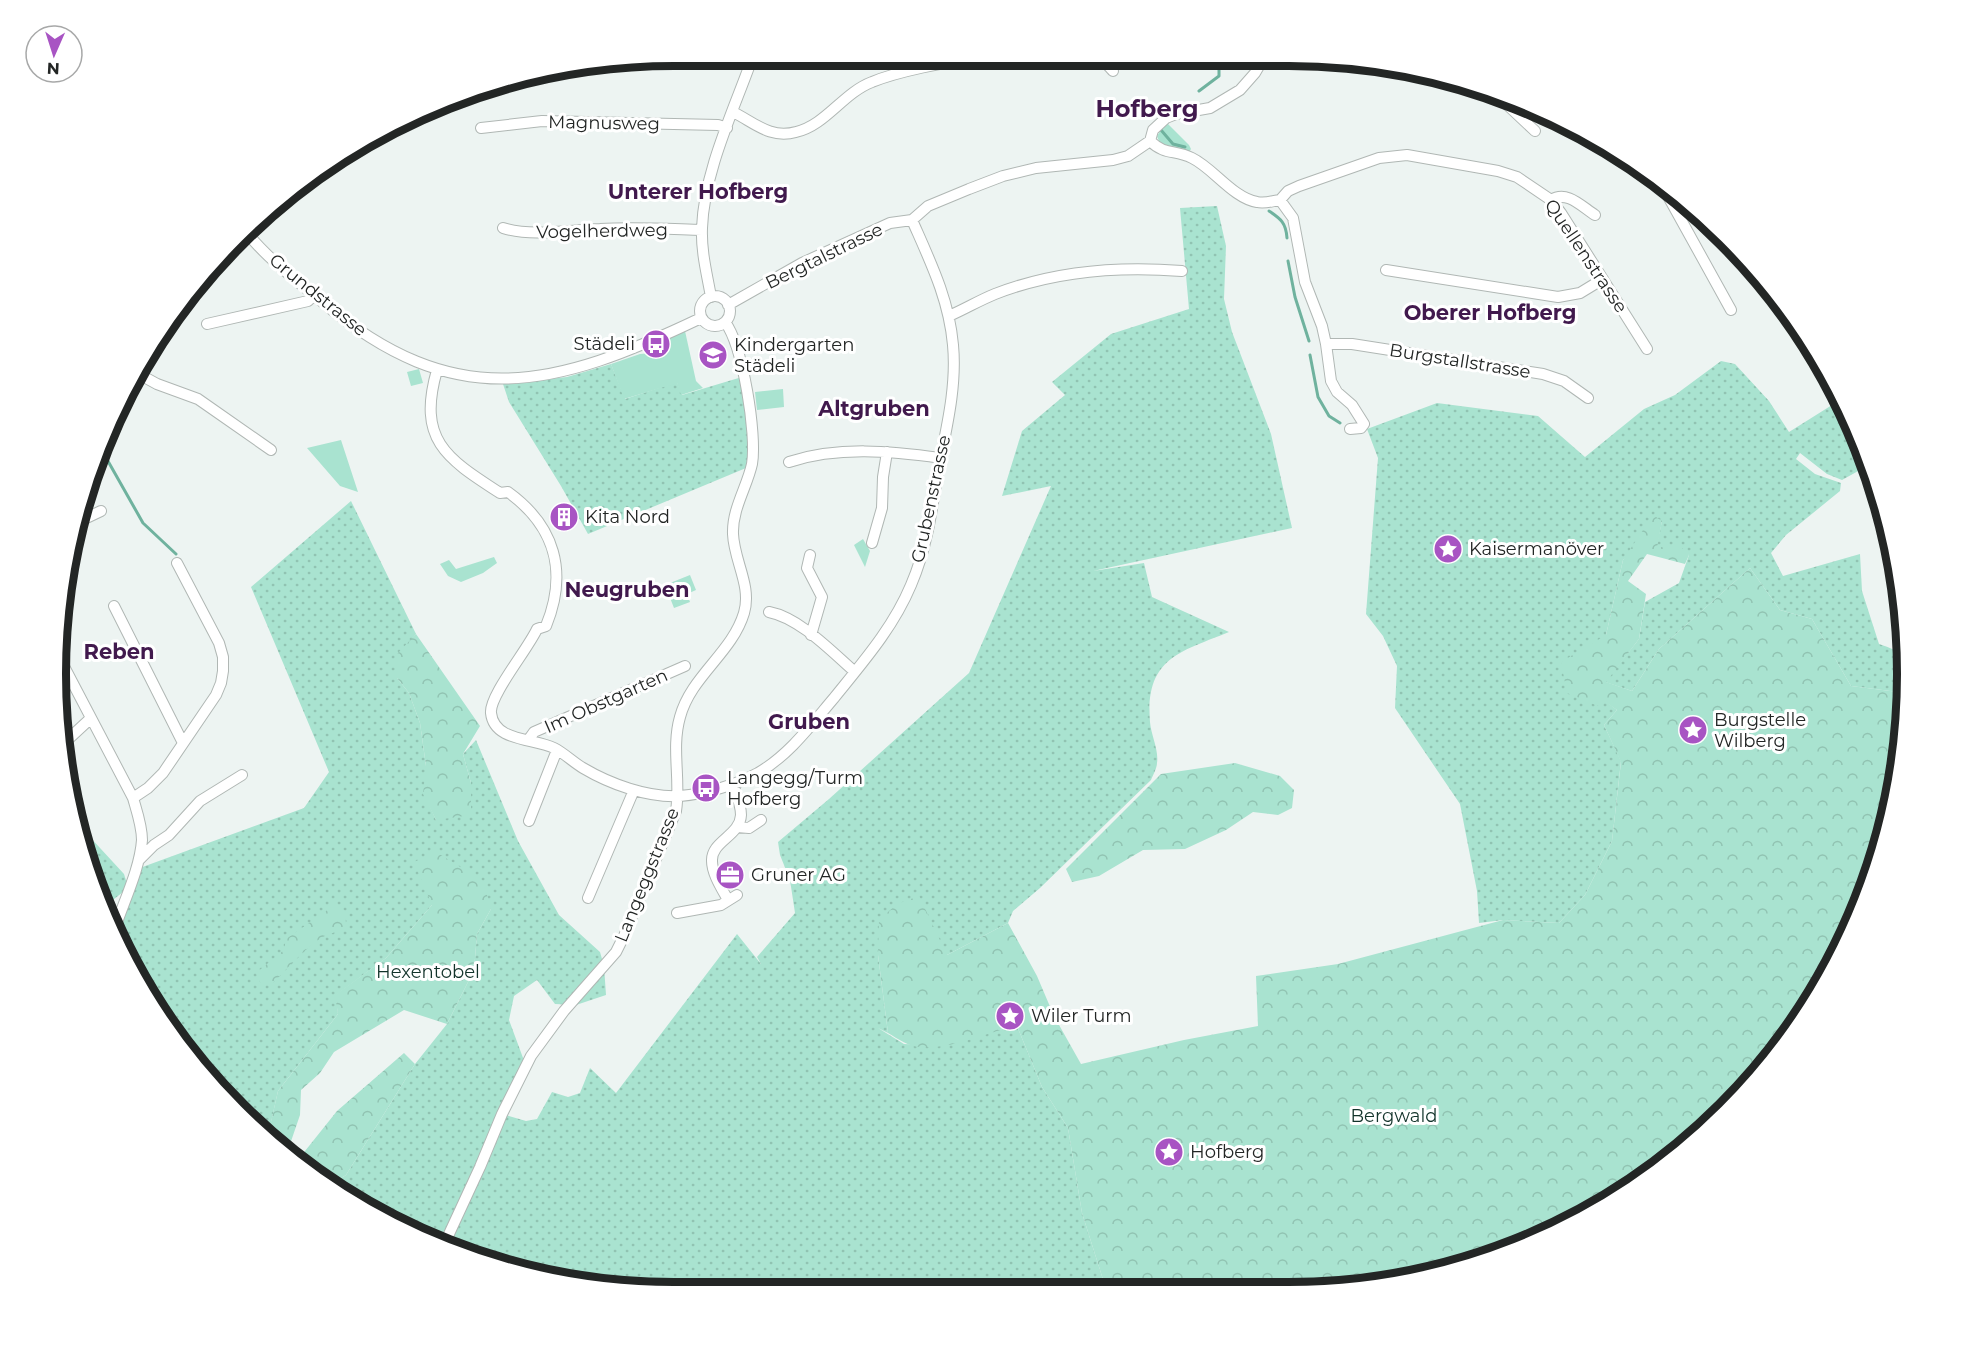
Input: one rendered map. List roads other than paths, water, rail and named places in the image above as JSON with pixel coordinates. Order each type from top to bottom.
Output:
[{"type":"street","points":[[711,297],[704,264],[702,230],[708,182],[749,66]]},
{"type":"street","points":[[733,112],[765,131],[781,134],[796,132],[819,121],[852,93],[870,82],[938,66]]},
{"type":"street","points":[[1109,66],[1113,71]]},
{"type":"street","name":"Bergtalstrasse","points":[[728,304],[802,263],[896,221],[912,220],[928,206],[1003,177],[1036,168],[1121,159],[1150,141],[1154,130],[1166,118],[1210,108],[1240,90],[1259,66]]},
{"type":"street","points":[[1510,108],[1535,131]]},
{"type":"street","name":"Magnusweg","points":[[482,128],[542,121],[565,121],[718,125],[728,128]]},
{"type":"street","points":[[1150,141],[1161,150],[1196,160],[1247,199],[1260,203],[1280,200],[1293,218],[1305,282],[1322,326],[1333,387],[1352,405],[1364,424],[1361,428],[1350,429]]},
{"type":"street","name":"Quellenstrasse","points":[[1280,200],[1288,191],[1299,186],[1379,158],[1407,155],[1498,171],[1517,177],[1551,200],[1647,349]]},
{"type":"street","points":[[1551,200],[1558,195],[1565,195],[1595,215]]},
{"type":"street","points":[[1671,202],[1731,310]]},
{"type":"street","name":"Grubenstrasse","points":[[678,796],[733,784],[757,773],[793,745],[855,672],[894,621],[911,586],[927,538],[953,378],[953,346],[949,316],[937,275],[912,220]]},
{"type":"street","name":"Vogelherdweg","points":[[502,228],[512,231],[542,232],[602,229],[702,230]]},
{"type":"street","name":"Grundstrasse","points":[[251,237],[314,295],[363,334],[408,358],[437,370],[472,378],[523,378],[556,373],[607,359],[701,318]]},
{"type":"street","points":[[949,316],[998,293],[1066,275],[1138,268],[1182,271]]},
{"type":"street","points":[[1386,270],[1558,297],[1580,293],[1603,279]]},
{"type":"street","points":[[207,324],[308,301],[314,295]]},
{"type":"street","points":[[711,297],[721,298],[728,304],[730,314],[725,322],[717,327],[704,322],[701,318],[701,305],[711,297]]},
{"type":"street","name":"Langeggstrasse","points":[[447,1238],[502,1114],[526,1066],[564,1011],[616,952],[624,936],[676,812],[678,796],[676,751],[680,714],[687,698],[740,625],[747,598],[736,553],[733,522],[752,464],[752,429],[738,353],[725,322]]},
{"type":"street","name":"Burgstallstrasse","points":[[1326,344],[1352,344],[1543,374],[1563,381],[1588,398]]},
{"type":"street","points":[[437,370],[430,406],[435,433],[443,449],[462,469],[500,493],[508,492],[528,508],[549,539],[553,552],[557,578],[554,605],[546,626],[537,629],[495,698],[491,708],[493,721],[501,731],[510,736],[543,742],[593,773],[634,790],[678,796]]},
{"type":"street","points":[[144,377],[198,399],[271,450]]},
{"type":"street","points":[[789,462],[828,454],[888,452],[941,458]]},
{"type":"street","points":[[872,543],[882,508],[883,477],[888,452]]},
{"type":"street","points":[[87,517],[101,511]]},
{"type":"street","points":[[810,555],[807,568],[822,597],[812,635]]},
{"type":"street","points":[[133,798],[148,788],[163,773],[216,695],[221,683],[224,657],[209,622],[177,563]]},
{"type":"street","points":[[114,606],[183,743]]},
{"type":"street","points":[[769,612],[783,617],[812,635],[855,672]]},
{"type":"street","name":"Im Obstgarten","points":[[529,739],[534,732],[685,666]]},
{"type":"street","points":[[66,671],[133,798],[140,824],[142,839],[139,860],[118,920]]},
{"type":"street","points":[[70,739],[90,719]]},
{"type":"street","points":[[529,821],[557,750]]},
{"type":"street","points":[[139,860],[154,845],[170,835],[200,801],[242,775]]},
{"type":"street","points":[[677,913],[721,905],[733,898],[714,870],[712,858],[713,853],[737,827],[741,813],[733,784]]},
{"type":"street","points":[[588,898],[634,790]]},
{"type":"street","points":[[737,827],[749,828],[761,820]]},
{"type":"waterway","points":[[1199,91],[1219,76],[1219,66]]},
{"type":"waterway","points":[[1161,130],[1173,144],[1185,147]]},
{"type":"waterway","points":[[1269,211],[1282,222],[1287,238]]},
{"type":"waterway","points":[[1288,261],[1295,297],[1309,341]]},
{"type":"waterway","points":[[1310,355],[1318,397],[1329,416],[1340,423]]},
{"type":"waterway","points":[[106,457],[143,523],[176,554]]},
{"type":"place","name":"Städeli","points":[[656,344]]},
{"type":"place","name":"Kindergarten Städeli","points":[[713,355]]},
{"type":"place","name":"Kita Nord","points":[[564,517]]},
{"type":"place","name":"Kaisermanöver","points":[[1448,549]]},
{"type":"place","name":"Burgstelle Wilberg","points":[[1693,730]]},
{"type":"place","name":"Langegg/Turm Hofberg","points":[[706,788]]},
{"type":"place","name":"Gruner AG","points":[[730,875]]},
{"type":"place","name":"Wiler Turm","points":[[1010,1016]]},
{"type":"place","name":"Hofberg","points":[[1169,1152]]},
{"type":"district","name":"Hofberg","points":[[1147,108]]},
{"type":"district","name":"Unterer Hofberg","points":[[698,191]]},
{"type":"district","name":"Oberer Hofberg","points":[[1490,312]]},
{"type":"district","name":"Altgruben","points":[[874,408]]},
{"type":"district","name":"Neugruben","points":[[627,589]]},
{"type":"district","name":"Reben","points":[[119,651]]},
{"type":"district","name":"Gruben","points":[[809,721]]},
{"type":"park label","name":"Hexentobel","points":[[428,972]]},
{"type":"park label","name":"Bergwald","points":[[1394,1116]]}]
